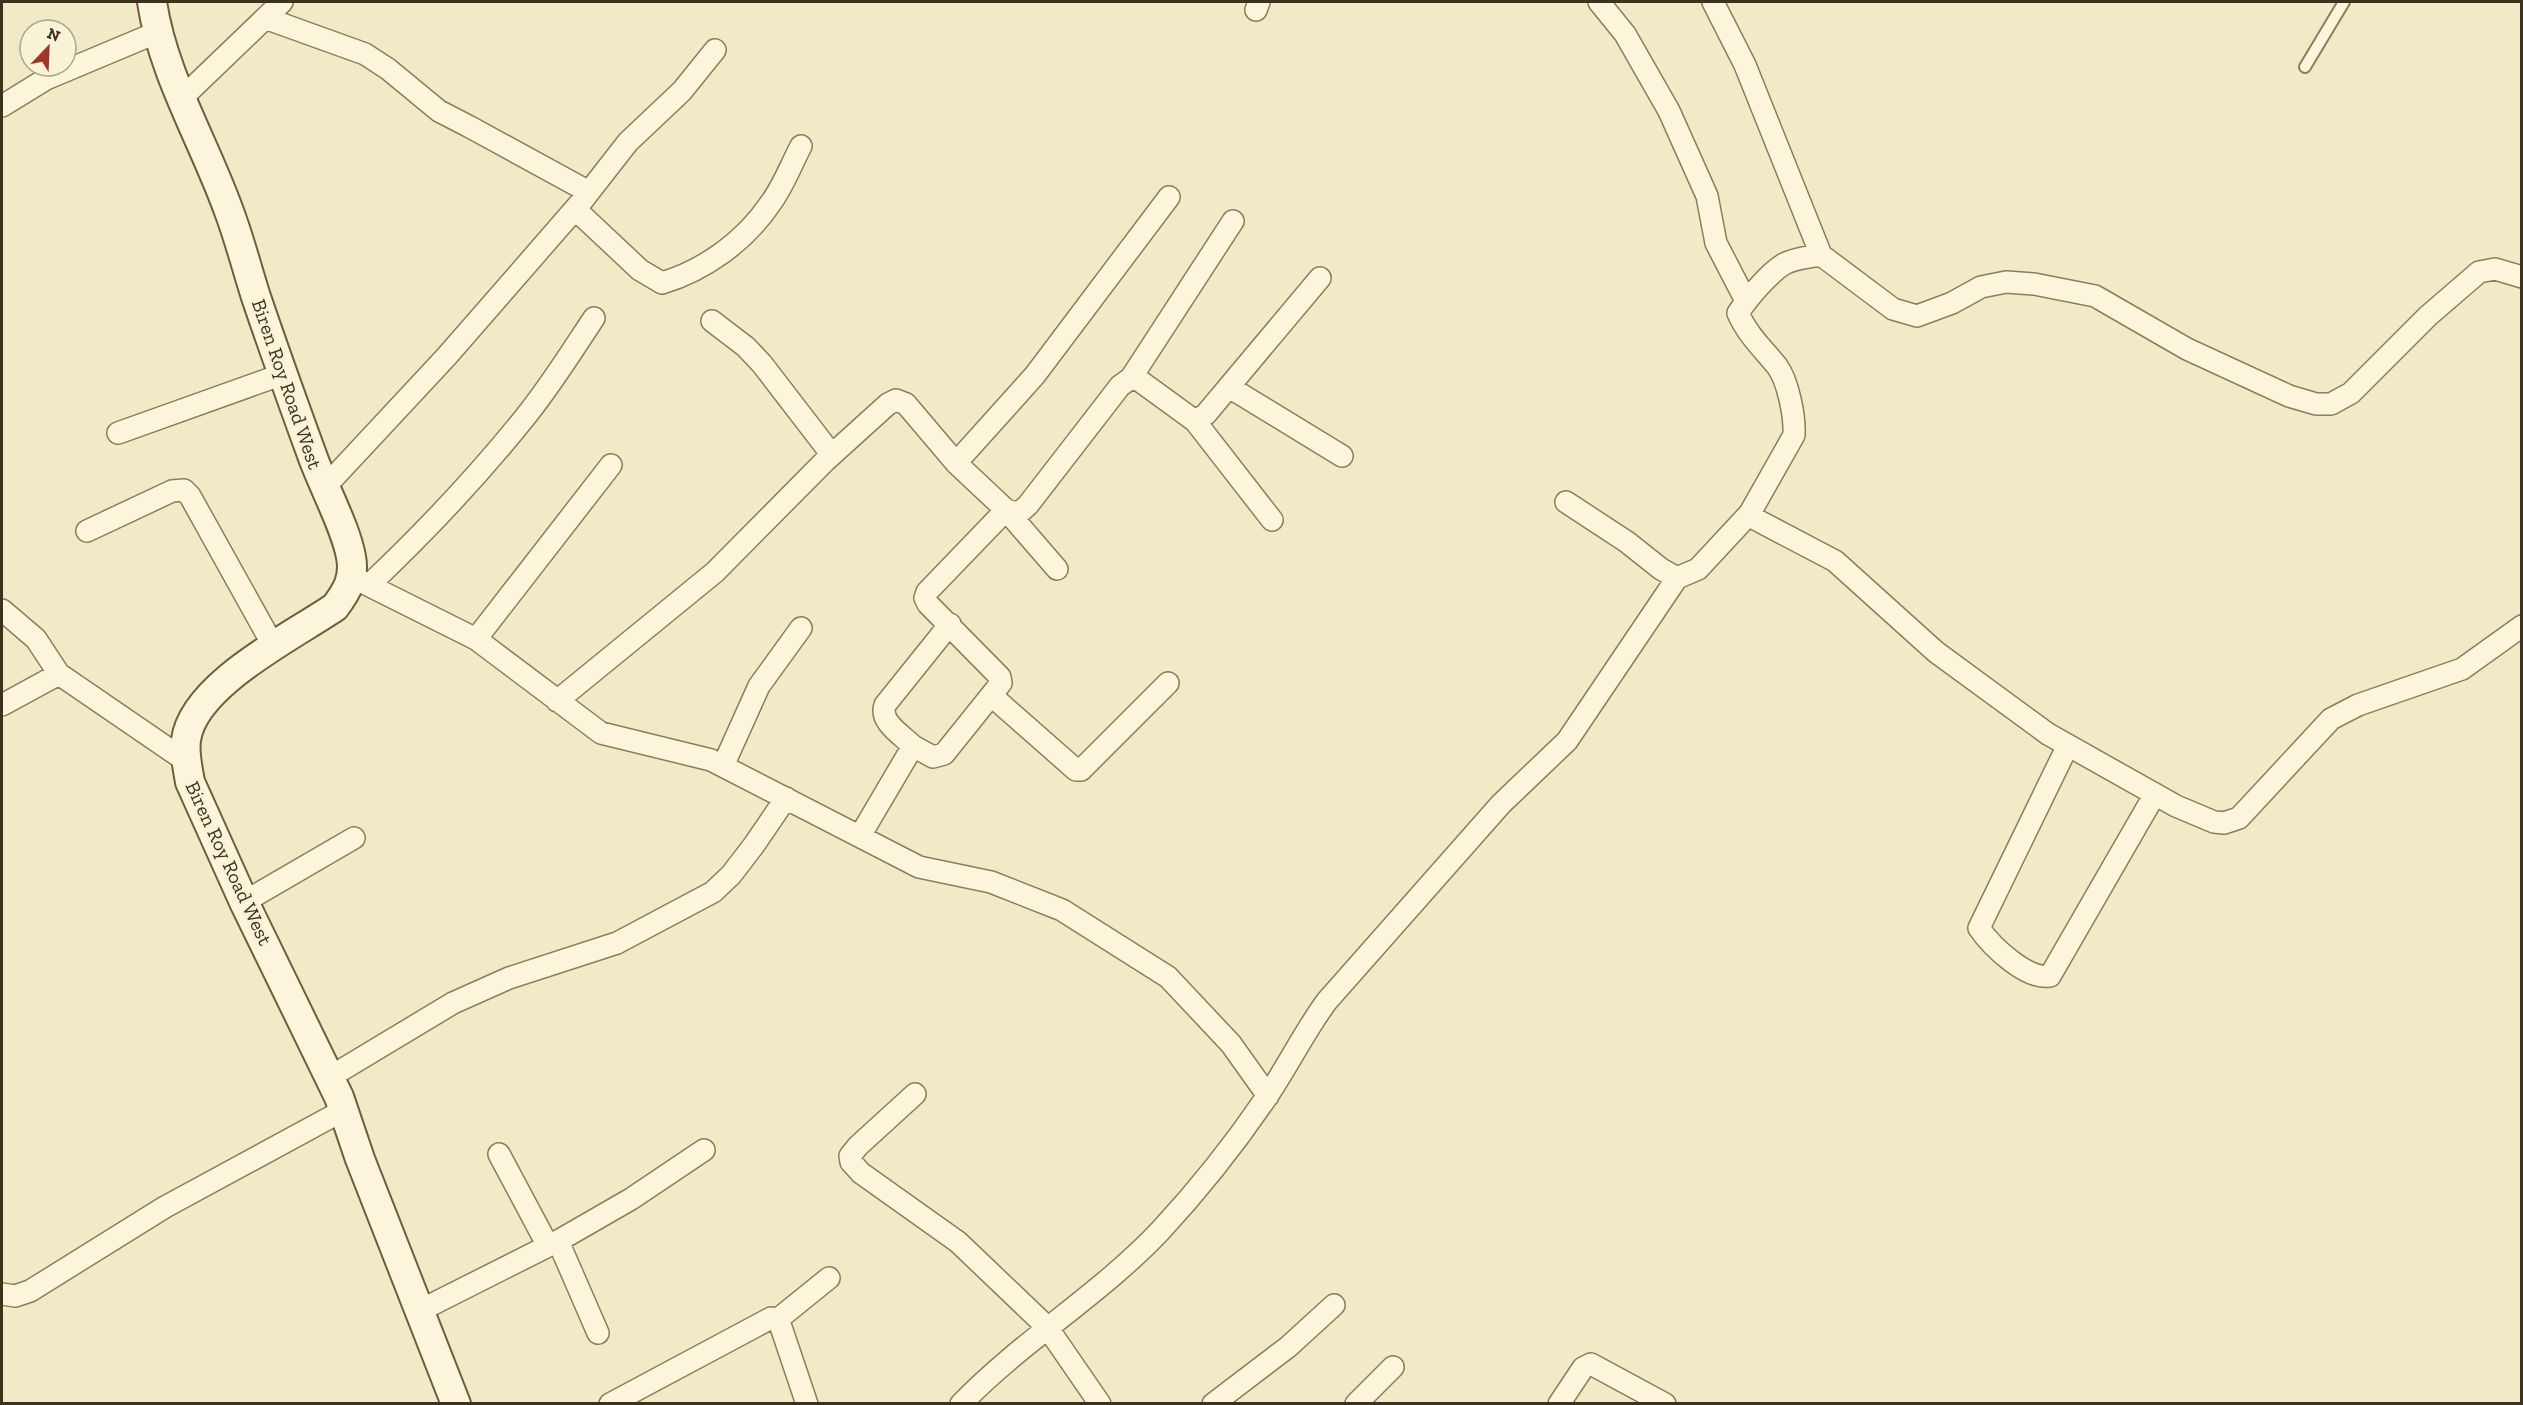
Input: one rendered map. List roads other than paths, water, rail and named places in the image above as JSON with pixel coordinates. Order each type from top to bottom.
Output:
[{"type":"main road","points":[[134,2],[155,20]]},
{"type":"main road","name":"Biren Roy Road West","points":[[155,20],[172,76],[231,215],[283,374],[324,488],[361,581],[347,592],[335,607],[229,677],[206,699],[192,721],[186,740],[186,761],[190,782],[244,902],[339,1096],[342,1111],[456,1404]]},
{"type":"street","points":[[182,98],[282,2]]},
{"type":"street","points":[[1599,2],[1625,34],[1669,111],[1707,196],[1716,243],[1746,301]]},
{"type":"street","points":[[1713,2],[1745,65],[1821,255],[1893,309],[1917,316],[1952,303],[1981,287],[2006,282],[2034,284],[2095,296],[2187,349],[2289,396],[2316,405],[2331,404],[2350,393],[2428,316],[2479,272],[2495,269],[2522,277]]},
{"type":"street","points":[[265,18],[365,54],[388,69],[445,115],[589,192]]},
{"type":"street","points":[[2,106],[46,79],[155,20]]},
{"type":"street","points":[[324,488],[439,365],[575,209],[628,142],[682,91],[715,50]]},
{"type":"street","points":[[575,209],[640,270],[662,284],[722,255],[739,240],[771,204],[801,146]]},
{"type":"street","points":[[956,464],[1035,375],[1169,197]]},
{"type":"street","points":[[1005,510],[1019,513],[1028,505],[1120,386],[1131,378],[1233,221]]},
{"type":"street","points":[[961,1404],[1047,1327],[1102,1284],[1159,1233],[1223,1160],[1268,1096],[1308,1026],[1327,1001],[1501,804],[1567,741],[1677,578],[1698,569],[1750,513],[1794,435],[1794,421],[1779,369],[1744,328],[1738,313],[1746,301],[1783,264],[1821,255]]},
{"type":"street","points":[[1195,421],[1206,414],[1320,278]]},
{"type":"street","points":[[594,318],[526,417],[455,499],[361,581],[476,639],[516,667],[590,726],[607,735],[691,754],[723,766],[919,867],[991,882],[1062,910],[1154,966],[1179,988],[1231,1044],[1268,1096]]},
{"type":"street","points":[[711,321],[746,347],[762,364],[832,455]]},
{"type":"street","points":[[118,434],[283,374]]},
{"type":"street","points":[[1131,378],[1140,381],[1195,421],[1272,520]]},
{"type":"street","points":[[1229,387],[1342,456]]},
{"type":"street","points":[[557,700],[715,572],[832,455],[888,404],[896,400],[906,404],[956,464],[1005,510],[1057,569]]},
{"type":"street","points":[[476,639],[611,465]]},
{"type":"street","points":[[87,531],[172,491],[184,490],[190,496],[274,647]]},
{"type":"street","points":[[1566,502],[1677,578]]},
{"type":"street","points":[[950,624],[885,705],[882,713],[885,719],[913,746],[933,757],[944,754],[1001,683],[1000,677],[950,624],[928,604],[925,598],[927,592],[1005,510]]},
{"type":"street","points":[[1750,513],[1757,520],[1835,561],[1936,652],[2048,734],[2176,806],[2214,822],[2232,821],[2238,818],[2331,719],[2352,708],[2462,669],[2522,626]]},
{"type":"street","points":[[2,610],[36,639],[59,674],[186,761]]},
{"type":"street","points":[[723,766],[759,686],[801,628]]},
{"type":"street","points":[[2,705],[59,674]]},
{"type":"street","points":[[992,696],[1076,770],[1081,770],[1168,682]]},
{"type":"street","points":[[2068,745],[1979,928],[1989,943],[2028,972],[2042,978],[2050,976],[2155,794]]},
{"type":"street","points":[[860,836],[913,746]]},
{"type":"street","points":[[330,1077],[453,1003],[509,978],[617,943],[688,908],[713,892],[731,875],[786,798]]},
{"type":"street","points":[[244,902],[354,838]]},
{"type":"street","points":[[915,1094],[858,1146],[850,1156],[851,1162],[861,1173],[958,1242],[1047,1327],[1100,1404]]},
{"type":"street","points":[[2,1294],[15,1296],[30,1291],[165,1208],[342,1111]]},
{"type":"street","points":[[421,1310],[553,1243],[631,1199],[704,1150]]},
{"type":"street","points":[[500,1154],[553,1243],[598,1333]]},
{"type":"street","points":[[777,1320],[829,1278]]},
{"type":"street","points":[[1213,1404],[1288,1347],[1334,1305]]},
{"type":"street","points":[[610,1404],[762,1321],[771,1318],[777,1320]]},
{"type":"street","points":[[777,1320],[799,1401]]},
{"type":"street","points":[[1559,1404],[1583,1368],[1591,1364],[1665,1404]]},
{"type":"street","points":[[1356,1404],[1393,1367]]},
{"type":"lane","points":[[2305,67],[2344,2]]}]
